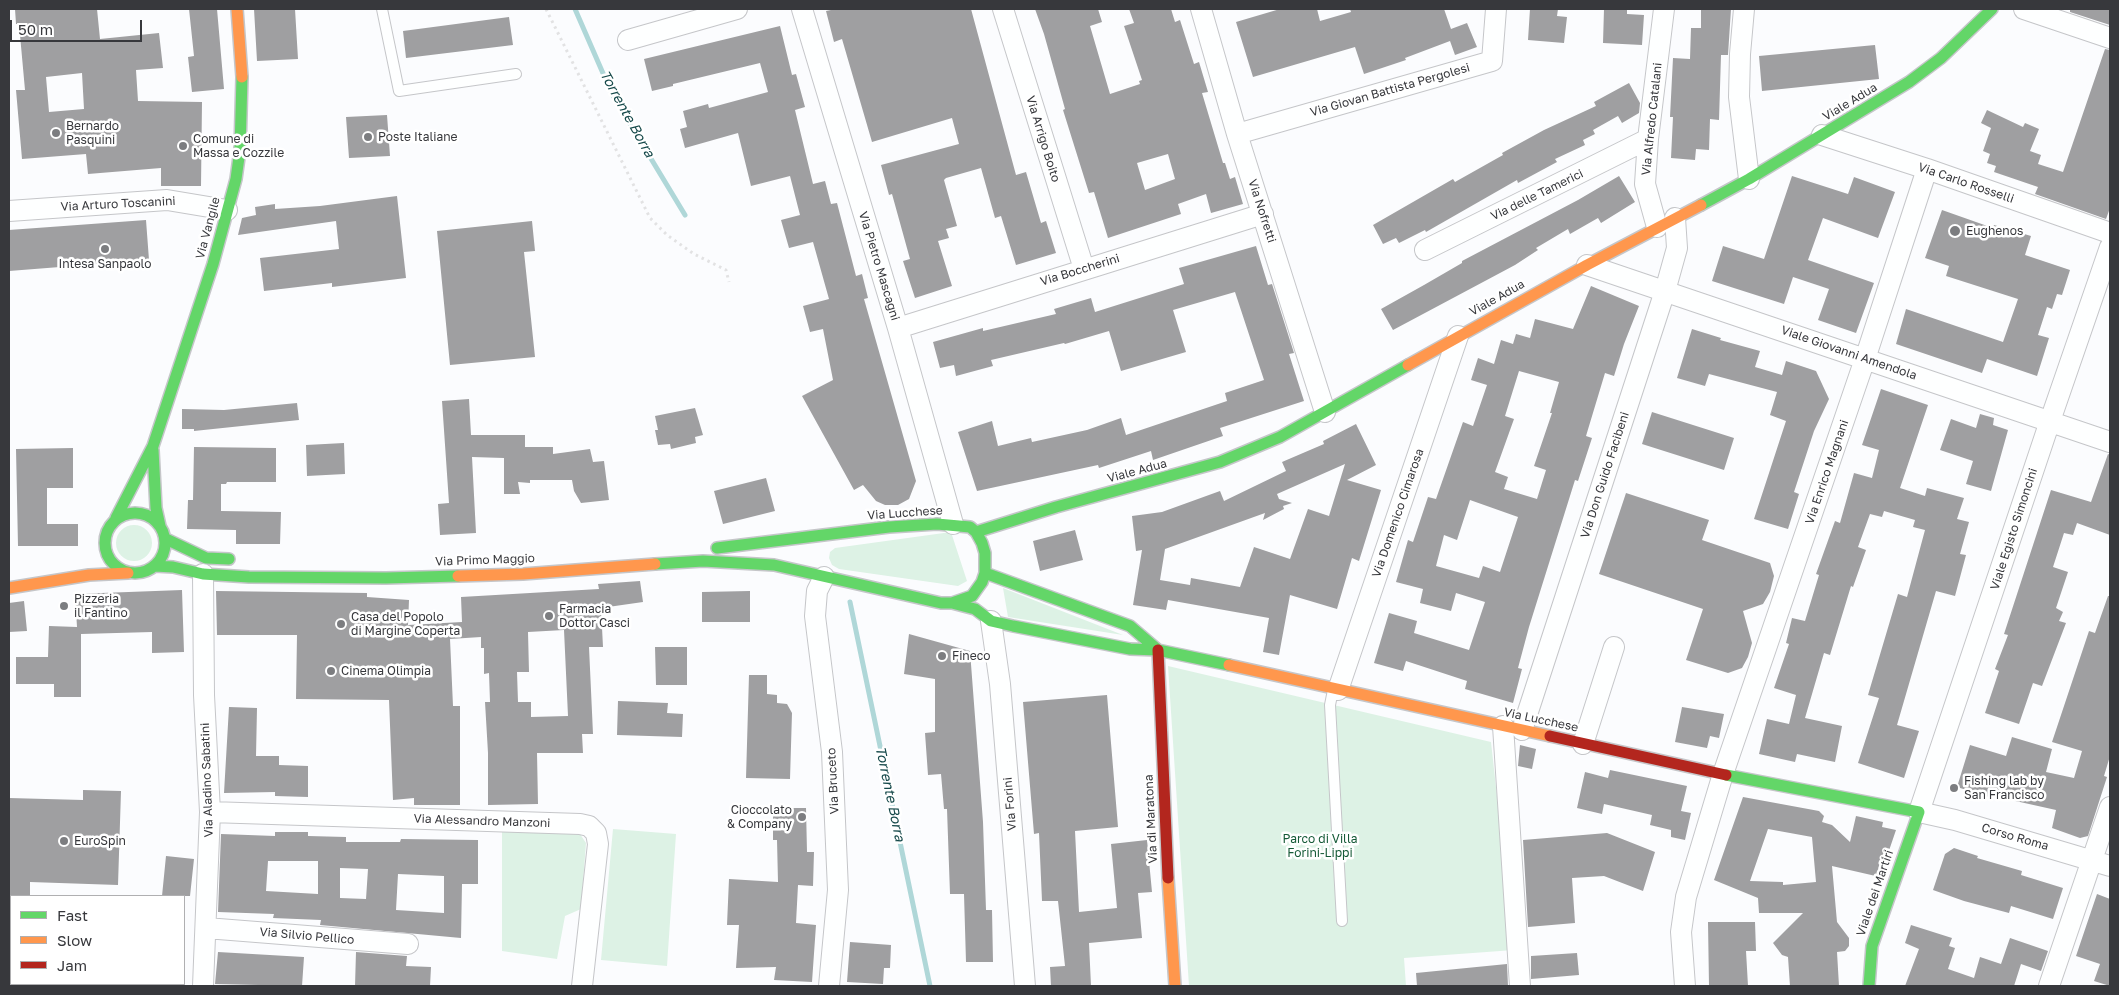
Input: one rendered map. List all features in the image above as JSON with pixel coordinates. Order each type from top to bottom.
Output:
[{"type":"main road","name":"Via Vangile","points":[[153,446],[213,264],[237,169],[242,121],[242,60],[237,9]]},
{"type":"main road","name":"Viale Adua","points":[[976,532],[1056,507],[1220,462],[1280,437],[1587,265],[1749,179],[1909,82],[1941,58],[1992,9]]},
{"type":"main road","points":[[128,572],[116,566],[101,550],[106,533],[116,518],[153,446]]},
{"type":"main road","points":[[9,588],[89,575],[143,572],[155,566],[162,557],[166,539],[160,526],[156,508],[153,446]]},
{"type":"main road","points":[[116,518],[126,514],[141,513],[149,515],[160,526]]},
{"type":"main road","name":"Via Lucchese","points":[[628,554],[665,554],[819,540],[889,527],[953,524],[970,527],[976,532]]},
{"type":"main road","points":[[952,603],[972,596],[982,582],[985,573],[985,553],[976,532]]},
{"type":"main road","points":[[166,539],[206,558],[240,560]]},
{"type":"main road","name":"Via Primo Maggio","points":[[155,566],[173,567],[203,574],[249,577],[386,578],[523,574],[711,561],[774,566],[817,572]]},
{"type":"main road","points":[[817,572],[941,603],[952,603],[975,609],[991,621]]},
{"type":"main road","points":[[985,573],[1130,626],[1145,636],[1158,650]]},
{"type":"main road","name":"Via Lucchese","points":[[991,621],[1130,649],[1158,650],[1723,774],[1919,812]]},
{"type":"main road","name":"Via di Maratona","points":[[1158,650],[1164,810],[1175,986]]},
{"type":"main road","name":"Viale dei Martiri","points":[[1869,986],[1872,946],[1919,812]]},
{"type":"street","points":[[628,40],[737,9]]},
{"type":"street","name":"Via Pietro Mascagni","points":[[802,9],[898,328],[953,524]]},
{"type":"street","name":"Via Arrigo Boito","points":[[1002,9],[1084,269]]},
{"type":"street","name":"Via Giovan Battista Pergolesi","points":[[1237,134],[1492,61],[1496,9]]},
{"type":"street","name":"Via Alfredo Catalani","points":[[1664,9],[1648,139],[1645,184],[1666,222]]},
{"type":"street","points":[[1744,9],[1739,97],[1749,179]]},
{"type":"street","points":[[2024,9],[2110,38]]},
{"type":"street","name":"Via Nofretti","points":[[1204,10],[1237,134],[1325,412]]},
{"type":"street","name":"Via Carlo Rosselli","points":[[1822,135],[1927,169],[2110,233]]},
{"type":"street","name":"Via delle Tamerici","points":[[1425,250],[1648,139]]},
{"type":"street","name":"Via Enrico Magnani","points":[[1685,986],[1681,932],[1684,909],[1723,774],[1866,359],[1927,169]]},
{"type":"street","name":"Via Arturo Toscanini","points":[[9,211],[167,200],[227,210]]},
{"type":"street","name":"Via Boccherini","points":[[898,328],[1263,214]]},
{"type":"street","name":"Via Don Guido Facibeni","points":[[1513,728],[1665,291],[1677,248],[1666,222]]},
{"type":"street","name":"Viale Egisto Simoncini","points":[[1919,812],[2110,247]]},
{"type":"street","name":"Viale Giovanni Amendola","points":[[1587,265],[2110,442]]},
{"type":"street","name":"Via Domenico Cimarosa","points":[[1336,689],[1458,336]]},
{"type":"street","name":"Via Bruceto","points":[[817,572],[815,616],[832,752],[838,890],[829,986]]},
{"type":"street","name":"Via Aladino Sabatini","points":[[203,574],[204,695],[210,812],[203,986]]},
{"type":"street","name":"Via Forini","points":[[991,621],[1000,684],[1025,986]]},
{"type":"street","points":[[1583,744],[1614,647]]},
{"type":"street","points":[[1513,728],[1520,986]]},
{"type":"street","points":[[2049,986],[2101,863],[2110,807]]},
{"type":"street","name":"Via Alessandro Manzoni","points":[[210,812],[580,824],[589,826],[596,833],[598,844],[582,986]]},
{"type":"street","name":"Corso Roma","points":[[1919,812],[1955,820],[2101,863]]},
{"type":"street","name":"Via Silvio Pellico","points":[[206,928],[408,944]]},
{"type":"street","points":[[9,985],[38,986]]},
{"type":"lane","points":[[382,9],[400,91],[516,74]]},
{"type":"lane","points":[[1336,689],[1330,705],[1342,921]]},
{"type":"path","points":[[546,9],[650,218],[666,235],[694,254],[726,270],[729,282]]},
{"type":"green space","points":[[134,525],[141,526],[147,530],[151,536],[151,550],[147,556],[141,560],[134,561],[127,560],[121,556],[117,550],[116,543],[117,536],[121,530],[127,526]]},
{"type":"green space","points":[[951,532],[967,581],[958,586],[839,569],[832,565],[829,558],[830,552],[835,548]]},
{"type":"green space","points":[[1003,588],[1123,635],[1008,617]]},
{"type":"green space","name":"Parco di Villa Forini-Lippi","points":[[1168,666],[1491,742],[1514,950],[1404,958],[1406,986],[1189,986]]},
{"type":"green space","points":[[613,829],[676,834],[667,966],[601,960]]},
{"type":"green space","points":[[502,830],[580,834],[586,843],[581,909],[565,916],[557,959],[502,951]]},
{"type":"building","points":[[15,9],[97,9],[100,39],[159,33],[163,68],[136,70],[138,101],[202,102],[201,186],[161,186],[161,168],[88,174],[86,154],[22,159],[16,90],[25,90],[19,24],[16,24]],"holes":[[[82,73],[84,109],[49,112],[46,77]]]},
{"type":"building","points":[[189,9],[217,9],[224,89],[192,92],[188,57],[194,56]]},
{"type":"building","points":[[254,9],[295,9],[298,59],[257,61]]},
{"type":"building","points":[[836,9],[971,9],[1016,175],[1026,172],[1041,223],[1046,221],[1056,253],[1016,265],[1001,216],[995,218],[981,168],[946,178],[944,180],[957,226],[946,229],[949,238],[938,241],[952,286],[915,298],[903,261],[910,259],[892,194],[889,195],[881,165],[959,144],[952,118],[872,142],[842,39],[834,42],[826,11]]},
{"type":"building","points":[[1035,9],[1098,9],[1102,22],[1090,26],[1110,94],[1140,84],[1139,81],[1142,80],[1124,26],[1134,23],[1129,9],[1171,9],[1175,22],[1180,20],[1194,64],[1199,62],[1208,92],[1202,93],[1223,163],[1225,163],[1230,179],[1235,177],[1243,204],[1211,213],[1206,194],[1178,204],[1181,214],[1108,238],[1094,192],[1089,193],[1063,110],[1065,109]],"holes":[[[1168,154],[1175,179],[1145,190],[1137,163]]]},
{"type":"building","points":[[1280,9],[1317,9],[1320,21],[1351,12],[1350,9],[1444,9],[1451,29],[1467,23],[1477,47],[1455,55],[1450,41],[1405,58],[1406,60],[1364,74],[1355,47],[1253,77],[1236,22]]},
{"type":"building","points":[[1530,9],[1558,9],[1557,16],[1567,17],[1564,43],[1528,40]]},
{"type":"building","points":[[1604,9],[1627,9],[1627,14],[1644,15],[1642,45],[1603,43]]},
{"type":"building","points":[[1701,9],[1731,9],[1728,55],[1721,55],[1719,120],[1710,119],[1709,150],[1696,149],[1695,160],[1671,158],[1673,117],[1670,117],[1673,58],[1690,59],[1691,28],[1701,28]]},
{"type":"building","points":[[2070,9],[2110,9],[2110,25],[2070,12]]},
{"type":"building","points":[[509,17],[513,45],[406,58],[403,31]]},
{"type":"building","points":[[780,26],[792,75],[796,74],[805,107],[795,110],[813,184],[825,181],[831,204],[837,203],[856,276],[862,274],[868,298],[864,299],[916,481],[909,499],[898,505],[885,505],[876,501],[863,485],[854,490],[802,396],[833,380],[823,329],[810,332],[803,306],[829,299],[813,242],[789,248],[781,220],[800,215],[790,176],[751,186],[738,133],[685,148],[680,129],[687,127],[683,111],[708,104],[709,108],[768,92],[760,63],[673,84],[673,86],[652,91],[644,59]]},
{"type":"building","points":[[1875,45],[1879,79],[1762,91],[1759,56]]},
{"type":"building","points":[[2105,49],[2110,50],[2110,208],[2106,219],[2035,194],[2038,187],[1994,172],[1996,166],[1987,163],[1990,154],[1983,151],[1991,128],[1981,123],[1987,110],[2023,127],[2025,123],[2039,129],[2030,151],[2041,155],[2038,164],[2063,172]]},
{"type":"building","points":[[1629,83],[1640,103],[1639,113],[1622,123],[1618,116],[1593,130],[1595,134],[1583,140],[1585,145],[1555,159],[1557,162],[1518,183],[1517,180],[1426,232],[1425,230],[1399,243],[1396,238],[1383,244],[1373,225],[1453,179],[1455,182],[1544,130],[1596,106],[1594,102]]},
{"type":"building","name":"Poste Italiane","points":[[387,115],[390,156],[349,158],[346,117]]},
{"type":"building","points":[[1619,176],[1635,202],[1601,223],[1598,218],[1570,234],[1568,229],[1536,248],[1538,250],[1515,265],[1393,330],[1381,309],[1462,263],[1462,261],[1578,200]]},
{"type":"building","points":[[1792,176],[1848,194],[1854,177],[1895,192],[1878,238],[1823,218],[1808,260],[1874,283],[1856,333],[1818,320],[1829,289],[1793,277],[1784,304],[1712,281],[1723,246],[1764,259]]},
{"type":"building","points":[[397,196],[406,278],[332,287],[332,283],[264,291],[260,258],[339,249],[336,221],[238,235],[242,218],[256,215],[255,207],[275,204],[275,209],[320,206]]},
{"type":"building","points":[[1942,210],[1993,228],[1994,225],[2031,236],[2025,255],[2070,270],[2062,295],[2057,294],[2052,309],[2047,307],[2038,335],[2049,338],[2037,376],[1987,359],[1982,373],[1896,344],[1906,309],[2003,342],[2018,299],[1946,276],[1949,266],[1925,258]]},
{"type":"building","points":[[146,220],[149,260],[9,271],[9,230]]},
{"type":"building","points":[[532,221],[535,251],[524,252],[535,357],[450,365],[437,231]]},
{"type":"building","points":[[1256,246],[1268,285],[1272,284],[1294,353],[1289,354],[1304,401],[1220,428],[1223,436],[1153,460],[1151,451],[1099,468],[1098,465],[977,491],[958,432],[992,421],[998,446],[1031,438],[1032,442],[1087,430],[1121,418],[1126,435],[1227,401],[1225,393],[1264,380],[1235,292],[1173,310],[1186,352],[1121,371],[1109,331],[1065,344],[991,360],[993,366],[956,376],[954,365],[940,368],[933,342],[983,328],[983,331],[1056,314],[1054,309],[1091,298],[1095,312],[1184,284],[1179,268]]},
{"type":"building","points":[[1591,286],[1639,306],[1614,376],[1605,373],[1586,436],[1592,438],[1578,481],[1575,480],[1529,627],[1518,668],[1522,669],[1513,703],[1465,689],[1467,681],[1406,661],[1403,671],[1374,663],[1389,613],[1417,621],[1414,633],[1469,650],[1485,602],[1456,593],[1451,611],[1420,603],[1423,589],[1396,582],[1408,540],[1413,542],[1428,497],[1436,499],[1463,422],[1473,426],[1487,385],[1471,380],[1478,358],[1494,364],[1501,340],[1513,344],[1516,334],[1530,338],[1535,319],[1573,329]],"holes":[[[1519,371],[1559,382],[1550,413],[1552,413],[1534,466],[1546,470],[1537,499],[1504,489],[1508,477],[1495,472],[1514,419],[1505,416]],[[1470,500],[1518,517],[1500,572],[1483,566],[1479,578],[1436,566],[1444,535],[1457,540]]]},
{"type":"building","points":[[1692,329],[1721,338],[1720,340],[1760,351],[1755,367],[1782,375],[1786,361],[1816,371],[1829,399],[1814,431],[1794,492],[1799,494],[1788,529],[1754,519],[1786,421],[1770,415],[1777,392],[1709,374],[1705,386],[1677,378]]},
{"type":"building","points":[[1881,389],[1928,405],[1900,488],[1925,496],[1927,488],[1964,498],[1957,519],[1969,522],[1960,554],[1966,555],[1955,596],[1936,591],[1897,725],[1919,731],[1904,778],[1858,763],[1879,698],[1868,695],[1898,594],[1907,597],[1925,530],[1913,527],[1915,520],[1884,511],[1882,517],[1870,514],[1858,547],[1866,550],[1853,587],[1851,586],[1830,655],[1824,653],[1805,718],[1842,726],[1835,762],[1797,754],[1795,762],[1759,754],[1767,719],[1789,724],[1796,695],[1774,688],[1789,644],[1786,643],[1792,618],[1805,621],[1819,575],[1816,574],[1835,521],[1840,523],[1854,473],[1872,478],[1879,450],[1862,445]]},
{"type":"building","points":[[469,399],[471,435],[525,435],[525,447],[553,447],[553,454],[590,449],[593,462],[604,461],[609,500],[581,503],[574,491],[572,480],[530,480],[530,483],[518,482],[520,494],[504,494],[504,458],[472,457],[476,533],[440,535],[438,504],[449,503],[442,401]]},
{"type":"building","points":[[297,403],[299,420],[194,431],[194,429],[182,429],[182,409],[224,410]]},
{"type":"building","points":[[695,408],[703,435],[695,437],[696,443],[671,449],[670,444],[658,445],[655,430],[658,430],[655,416]]},
{"type":"building","points":[[1652,412],[1734,438],[1724,470],[1642,444]]},
{"type":"building","points":[[1980,414],[1994,418],[1993,425],[2008,430],[1991,491],[1966,484],[1973,461],[1940,450],[1951,419],[1976,428]]},
{"type":"building","points":[[1356,424],[1376,465],[1347,480],[1381,490],[1359,561],[1352,558],[1337,609],[1290,595],[1279,655],[1263,652],[1269,618],[1168,600],[1166,610],[1133,605],[1142,550],[1136,551],[1132,516],[1162,512],[1220,491],[1224,501],[1286,471],[1282,462],[1324,444],[1323,441]],"holes":[[[1345,464],[1329,516],[1308,509],[1290,559],[1254,547],[1240,587],[1191,578],[1190,585],[1160,580],[1165,549],[1265,513],[1263,520],[1284,509],[1283,506],[1292,503],[1279,499],[1277,494]]]},
{"type":"building","points":[[344,443],[345,474],[307,476],[306,445]]},
{"type":"building","points":[[194,447],[276,448],[276,482],[227,482],[226,484],[221,484],[221,511],[281,512],[280,544],[236,544],[236,530],[187,529],[188,500],[193,500]]},
{"type":"building","points":[[73,448],[73,488],[47,488],[47,524],[78,524],[78,546],[18,546],[16,449]]},
{"type":"building","points":[[2108,454],[2110,455],[2110,535],[2077,523],[2073,535],[2064,533],[2053,567],[2068,572],[2056,608],[2063,612],[2059,621],[2066,623],[2042,686],[2033,683],[2019,724],[1985,713],[1999,671],[1995,669],[2008,635],[2004,634],[2051,490],[2091,502]]},
{"type":"building","points":[[766,478],[775,511],[723,524],[714,491]]},
{"type":"building","points":[[1626,493],[1709,520],[1702,540],[1770,563],[1774,576],[1770,592],[1763,604],[1743,611],[1752,643],[1742,668],[1728,673],[1686,660],[1703,609],[1599,574]]},
{"type":"building","points":[[1075,530],[1083,560],[1040,571],[1033,541]]},
{"type":"building","points":[[640,581],[643,602],[601,608],[603,647],[589,647],[593,734],[582,734],[583,753],[537,753],[538,804],[488,805],[488,753],[485,702],[490,702],[489,673],[484,674],[484,648],[481,648],[481,637],[450,639],[453,706],[460,706],[460,805],[414,805],[414,798],[393,800],[389,700],[296,699],[297,635],[217,635],[216,591],[367,593],[367,597],[409,600],[408,625],[462,622],[461,597],[599,589],[598,584]],"holes":[[[564,630],[568,716],[531,717],[531,702],[518,702],[517,672],[529,672],[528,632]]]},
{"type":"building","points":[[182,590],[184,652],[152,653],[152,632],[81,634],[81,697],[54,697],[54,684],[16,684],[16,657],[48,657],[49,626],[77,627],[75,594]]},
{"type":"building","points":[[750,591],[750,622],[702,622],[702,592]]},
{"type":"building","points":[[2108,596],[2110,596],[2110,756],[2104,776],[2107,777],[2088,836],[2080,838],[2052,828],[2056,810],[1993,796],[1992,798],[1957,787],[1970,745],[2006,756],[2012,737],[2052,749],[2046,772],[2074,778],[2082,751],[2052,742],[2089,631],[2095,633]]},
{"type":"building","points":[[24,601],[27,631],[9,632],[9,603]]},
{"type":"building","points":[[909,634],[970,651],[983,822],[986,910],[992,910],[993,962],[966,962],[964,894],[950,894],[947,809],[944,809],[941,774],[928,775],[925,733],[935,732],[935,679],[904,674]]},
{"type":"building","points":[[655,647],[687,647],[687,685],[656,685]]},
{"type":"building","points":[[749,675],[767,675],[767,694],[777,695],[777,703],[787,704],[792,713],[790,779],[746,778]]},
{"type":"building","points":[[1107,695],[1118,827],[1075,831],[1079,912],[1117,908],[1111,844],[1147,840],[1152,892],[1138,893],[1142,938],[1089,943],[1091,986],[1051,986],[1050,967],[1065,966],[1058,901],[1042,901],[1039,833],[1034,834],[1023,702]]},
{"type":"building","points":[[618,701],[668,703],[667,713],[683,714],[682,737],[617,735]]},
{"type":"building","points":[[229,707],[257,708],[256,756],[279,756],[279,765],[308,766],[308,797],[275,796],[275,792],[224,793]]},
{"type":"building","points":[[1682,707],[1724,714],[1719,738],[1710,736],[1707,748],[1675,742]]},
{"type":"building","points":[[1520,745],[1536,749],[1532,769],[1518,766]]},
{"type":"building","points":[[1610,770],[1687,786],[1681,811],[1691,813],[1685,840],[1671,837],[1671,830],[1650,825],[1652,815],[1604,804],[1602,814],[1577,808],[1585,772],[1608,778]]},
{"type":"building","name":"EuroSpin","points":[[83,790],[121,791],[118,885],[30,882],[30,895],[9,896],[9,798],[83,800]]},
{"type":"building","points":[[1743,797],[1819,811],[1824,816],[1822,822],[1832,825],[1850,842],[1856,816],[1883,822],[1882,827],[1896,830],[1880,877],[1832,866],[1837,922],[1849,938],[1849,946],[1845,951],[1837,952],[1839,986],[1790,986],[1788,957],[1782,955],[1773,943],[1803,913],[1759,913],[1758,898],[1714,880]],"holes":[[[1768,829],[1812,837],[1816,882],[1783,885],[1783,882],[1750,881]]]},
{"type":"building","points":[[773,808],[806,808],[807,852],[814,852],[813,886],[798,885],[796,923],[816,925],[812,982],[774,980],[776,967],[736,968],[739,925],[727,925],[729,879],[778,882],[777,840],[773,840]]},
{"type":"building","points":[[275,832],[308,832],[308,836],[346,837],[346,842],[400,842],[401,839],[478,840],[478,884],[462,884],[461,938],[320,925],[321,920],[273,918],[274,914],[218,912],[221,834],[275,836]],"holes":[[[268,861],[318,861],[318,894],[266,891]],[[340,868],[368,869],[366,899],[340,898]],[[398,874],[444,876],[444,913],[396,910]]]},
{"type":"building","points":[[1607,833],[1655,852],[1643,891],[1604,876],[1572,878],[1575,923],[1528,927],[1523,840]]},
{"type":"building","points":[[1954,848],[1978,856],[1977,858],[2022,871],[2021,875],[2063,888],[2053,919],[2011,906],[2009,913],[1964,901],[1933,890],[1945,854]]},
{"type":"building","points":[[166,856],[194,859],[190,896],[162,895]]},
{"type":"building","points":[[2097,894],[2110,899],[2110,986],[2094,981],[2100,964],[2076,956]]},
{"type":"building","points":[[1708,922],[1755,922],[1756,951],[1746,951],[1748,986],[1709,986]]},
{"type":"building","points":[[1911,925],[1952,938],[1949,946],[1955,948],[1948,969],[1974,978],[1980,957],[2001,964],[2010,938],[2048,951],[2041,971],[2021,964],[2014,986],[1905,986],[1919,949],[1905,943]]},
{"type":"building","points":[[850,942],[891,945],[890,968],[884,968],[883,984],[847,982]]},
{"type":"building","points":[[218,952],[304,957],[302,986],[215,984]]},
{"type":"building","points":[[356,952],[407,956],[406,966],[431,967],[430,986],[355,986]]},
{"type":"building","points":[[1577,953],[1579,975],[1531,979],[1531,956]]},
{"type":"building","points":[[1507,964],[1508,986],[1417,986],[1416,973]]},
{"type":"waterway","name":"Torrente Borra","points":[[575,9],[612,94],[685,215]]},
{"type":"waterway","name":"Torrente Borra","points":[[850,602],[930,986]]},
{"type":"traffic: fast","points":[[1701,205],[1749,179],[1909,82],[1941,58],[1992,9]]},
{"type":"traffic: fast","points":[[116,518],[153,446],[213,264],[236,179],[240,150],[242,77]]},
{"type":"traffic: fast","points":[[976,532],[1056,507],[1220,462],[1280,437],[1408,365]]},
{"type":"traffic: fast","points":[[153,450],[156,508],[160,526]]},
{"type":"traffic: fast","points":[[129,513],[141,513],[152,518],[160,526],[165,537],[165,543],[163,555],[152,568],[141,573],[129,573],[118,568],[110,560],[105,549],[105,537],[110,526],[118,518],[129,513]]},
{"type":"traffic: fast","points":[[717,548],[889,527],[937,524],[970,527],[976,532],[982,543],[985,553],[985,573],[982,582],[972,596],[952,603]]},
{"type":"traffic: fast","points":[[166,539],[206,558],[229,559]]},
{"type":"traffic: fast","points":[[655,564],[703,561],[774,565],[941,603],[952,603],[975,609],[991,621],[1013,626],[1130,649],[1158,650],[1229,665]]},
{"type":"traffic: fast","points":[[155,566],[173,567],[203,574],[249,577],[386,578],[458,576]]},
{"type":"traffic: fast","points":[[985,573],[1130,626],[1158,650]]},
{"type":"traffic: fast","points":[[1726,775],[1919,812],[1872,946],[1869,986]]},
{"type":"traffic: slow","points":[[237,9],[242,77]]},
{"type":"traffic: slow","points":[[1408,365],[1587,265],[1701,205]]},
{"type":"traffic: slow","points":[[458,576],[523,574],[655,564]]},
{"type":"traffic: slow","points":[[9,588],[89,575],[128,573]]},
{"type":"traffic: slow","points":[[1229,665],[1550,736]]},
{"type":"traffic: slow","points":[[1168,878],[1175,986]]},
{"type":"traffic: jam","points":[[1158,650],[1168,878]]},
{"type":"traffic: jam","points":[[1550,736],[1726,775]]},
{"type":"place","name":"Bernardo Pasquini","points":[[56,133]]},
{"type":"place","name":"Poste Italiane","points":[[368,137]]},
{"type":"place","name":"Comune di Massa e Cozzile","points":[[183,146]]},
{"type":"place","name":"Eughenos","points":[[1955,231]]},
{"type":"place","name":"Intesa Sanpaolo","points":[[105,249]]},
{"type":"place","name":"Pizzeria il Fantino","points":[[64,606]]},
{"type":"place","name":"Farmacia Dottor Casci","points":[[549,616]]},
{"type":"place","name":"Casa del Popolo di Margine Coperta","points":[[341,624]]},
{"type":"place","name":"Fineco","points":[[942,656]]},
{"type":"place","name":"Cinema Olimpia","points":[[331,671]]},
{"type":"place","name":"Fishing lab by San Francisco","points":[[1954,788]]},
{"type":"place","name":"Cioccolato & Company","points":[[802,817]]},
{"type":"place","name":"EuroSpin","points":[[64,841]]}]
